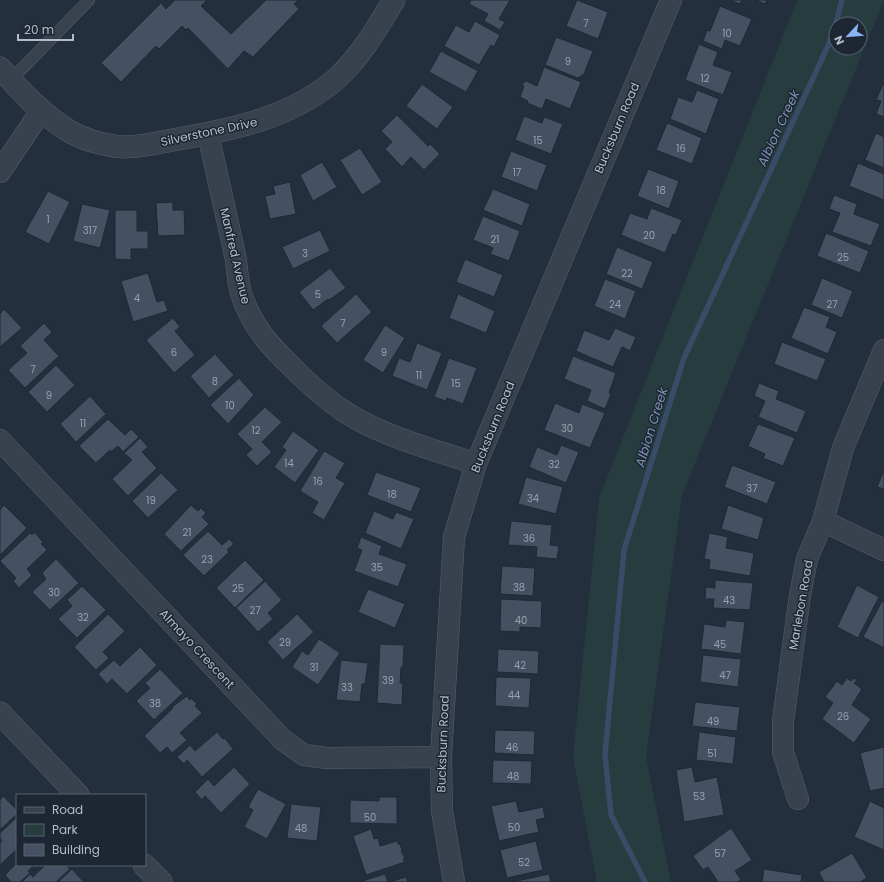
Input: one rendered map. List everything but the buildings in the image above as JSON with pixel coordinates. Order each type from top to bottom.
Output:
[{"type":"street","name":"Silverstone Drive","points":[[6,74],[41,111],[70,132],[98,142],[124,147],[208,134],[279,114],[294,108],[313,96],[335,80],[359,53],[394,0]]},
{"type":"street","name":"Bucksburn Road","points":[[454,882],[442,811],[441,757],[454,537],[476,464],[671,0]]},
{"type":"street","points":[[0,172],[41,111]]},
{"type":"street","name":"Manfred Avenue","points":[[208,134],[235,258],[242,298],[250,316],[261,334],[277,353],[317,392],[346,412],[366,424],[396,436],[476,464]]},
{"type":"street","name":"Marlebon Road","points":[[798,799],[782,752],[783,722],[800,596],[807,559],[823,521],[844,448],[884,350]]},
{"type":"street","name":"Almayo Crescent","points":[[0,440],[283,740],[304,755],[328,758],[441,757]]},
{"type":"street","points":[[823,521],[884,550]]},
{"type":"street","points":[[0,713],[77,794]]},
{"type":"street","points":[[145,866],[160,882]]},
{"type":"lane","points":[[6,74],[89,0]]},
{"type":"green space","points":[[797,0],[884,0],[868,39],[868,16],[828,16],[828,56],[861,56],[682,495],[646,757],[671,882],[597,882],[573,757],[599,498]]},
{"type":"waterway","name":"Albion Creek","points":[[645,882],[611,815],[605,755],[624,550],[684,358],[832,37],[842,0]]}]
